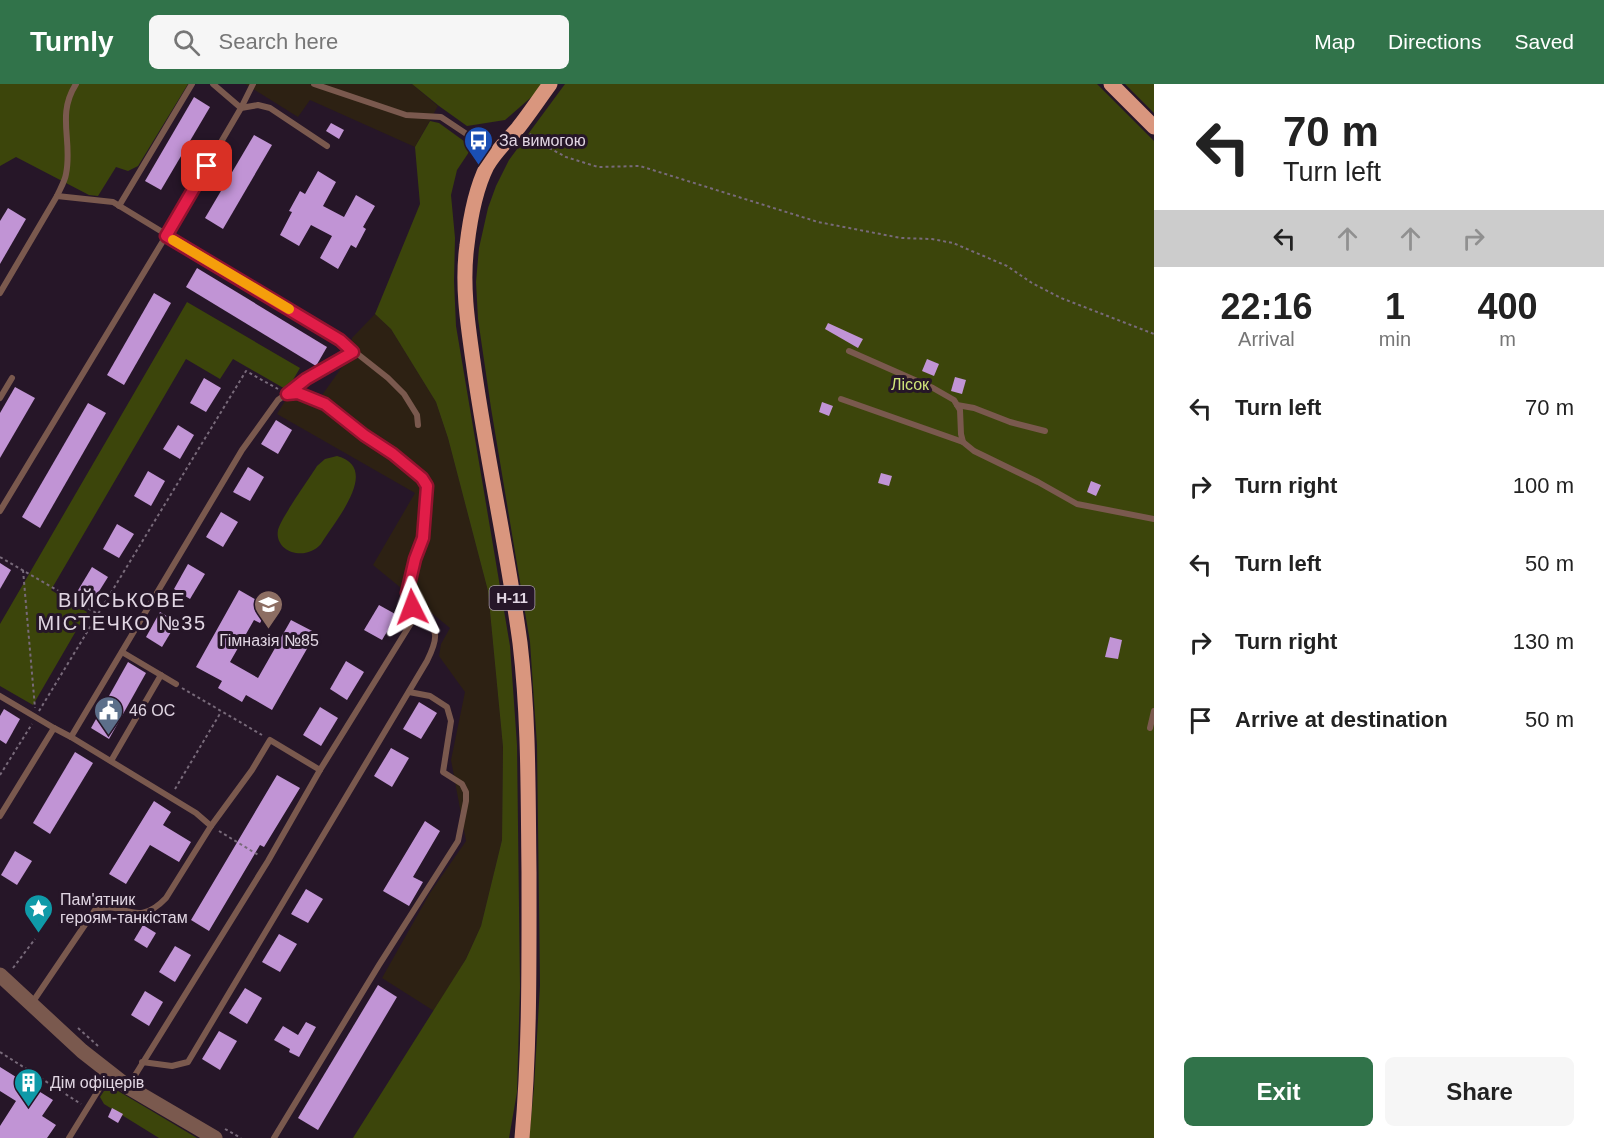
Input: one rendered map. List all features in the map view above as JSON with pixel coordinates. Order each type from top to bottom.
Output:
[{"type":"main road","name":"Н-11","points":[[522,1138],[527,1090],[529,985],[528,745],[520,644],[479,407],[467,318],[465,281],[466,246],[473,206],[488,165],[550,84]]},
{"type":"main road","points":[[1111,84],[1154,127]]},
{"type":"street","points":[[3,970],[32,1004],[109,1073],[128,1087],[218,1132]]},
{"type":"lane","points":[[0,293],[57,196],[66,175],[68,153],[65,125],[66,106],[76,84]]},
{"type":"lane","points":[[119,206],[192,84]]},
{"type":"lane","points":[[213,84],[241,108]]},
{"type":"lane","points":[[0,511],[166,236],[253,84]]},
{"type":"lane","points":[[314,84],[406,115],[441,117],[496,153]]},
{"type":"lane","points":[[241,108],[258,105],[270,108],[327,146]]},
{"type":"lane","points":[[57,196],[113,202],[340,340],[388,378],[404,394],[417,415],[418,425]]},
{"type":"lane","points":[[849,351],[933,388],[954,400],[960,410],[963,442]]},
{"type":"lane","points":[[71,737],[242,450],[278,400],[306,379],[353,352]]},
{"type":"lane","points":[[0,398],[12,378]]},
{"type":"lane","points":[[128,1087],[413,620],[412,607],[407,593],[415,559],[423,538],[427,486],[422,478],[393,454],[364,435],[325,404],[298,393],[287,394]]},
{"type":"lane","points":[[841,399],[963,442],[974,451],[1077,504],[1154,519]]},
{"type":"lane","points":[[957,405],[974,408],[1010,422],[1045,431]]},
{"type":"lane","points":[[142,1062],[172,1066],[188,1062],[409,692],[436,641],[436,634],[431,627],[423,621],[413,620]]},
{"type":"lane","points":[[122,652],[176,684]]},
{"type":"lane","points":[[111,761],[161,675]]},
{"type":"lane","points":[[274,1138],[458,840],[466,792],[462,784],[443,772],[451,721],[447,707],[430,696],[409,692]]},
{"type":"lane","points":[[0,696],[196,813],[211,826]]},
{"type":"lane","points":[[1150,728],[1154,711]]},
{"type":"lane","points":[[0,816],[54,728]]},
{"type":"lane","points":[[32,1004],[95,910],[111,908],[132,914],[146,913],[158,908],[270,740],[320,770]]},
{"type":"lane","points":[[69,1138],[109,1073]]},
{"type":"path","points":[[520,125],[540,143],[566,157],[598,167],[640,166],[818,222],[901,238],[932,239],[953,243],[1007,266],[1032,283],[1061,298],[1154,334]]},
{"type":"path","points":[[0,775],[246,371],[287,394]]},
{"type":"path","points":[[0,557],[98,614]]},
{"type":"path","points":[[22,570],[36,717]]},
{"type":"path","points":[[176,684],[270,740]]},
{"type":"path","points":[[170,797],[222,711]]},
{"type":"path","points":[[211,826],[268,861]]},
{"type":"path","points":[[3,970],[12,970],[35,939]]},
{"type":"path","points":[[73,1023],[99,1046]]},
{"type":"path","points":[[0,1052],[88,1108]]},
{"type":"path","points":[[218,1132],[241,1138]]},
{"type":"shaded area","points":[[245,84],[412,84],[438,106],[415,147],[310,100],[298,117]]},
{"type":"shaded area","points":[[375,314],[391,329],[436,402],[448,438],[488,591],[503,747],[502,840],[481,926],[466,959],[434,1011],[382,978],[430,893],[466,841],[451,760],[465,692],[439,656],[441,644],[450,628],[373,565],[415,493],[277,414],[285,401],[305,400],[315,405],[347,360],[352,338]]},
{"type":"green space","points":[[0,84],[188,84],[138,166],[128,171],[116,167],[98,196],[89,195],[16,157],[0,166]]},
{"type":"green space","points":[[412,84],[542,84],[536,93],[505,120],[467,126]]},
{"type":"green space","name":"Лісок","points":[[565,84],[1097,84],[1154,141],[1154,1138],[529,1138],[540,985],[537,745],[530,642],[491,408],[478,319],[476,282],[479,248],[488,208],[496,186],[509,160]]},
{"type":"green space","points":[[1125,84],[1154,84],[1154,113]]},
{"type":"green space","points":[[430,121],[439,123],[468,144],[469,152],[457,170],[451,195],[455,238],[456,326],[510,646],[517,745],[520,987],[517,1092],[509,1138],[353,1138],[466,959],[481,926],[502,840],[503,747],[488,591],[448,438],[436,402],[391,329],[375,314],[420,204],[415,147]]},
{"type":"green space","points":[[187,302],[300,368],[287,390],[233,359],[220,379],[186,359],[51,590],[87,612],[33,705],[0,686],[0,624]]},
{"type":"green space","points":[[337,456],[350,462],[355,472],[355,483],[344,510],[321,544],[314,549],[299,553],[286,549],[278,538],[278,530],[284,517],[317,466],[325,459]]},
{"type":"green space","points":[[108,1085],[197,1138],[159,1138],[104,1104],[100,1097]]},
{"type":"building","points":[[194,97],[210,107],[161,190],[145,181]]},
{"type":"building","points":[[331,123],[344,130],[339,139],[326,131]]},
{"type":"building","points":[[254,135],[272,145],[223,229],[205,218]]},
{"type":"building","points":[[318,171],[336,182],[323,206],[344,217],[356,195],[375,206],[363,227],[366,229],[356,248],[351,245],[338,269],[320,258],[332,236],[311,225],[299,246],[280,235],[300,191],[305,194]]},
{"type":"building","points":[[8,208],[26,219],[0,264],[0,221]]},
{"type":"building","points":[[197,268],[327,347],[316,366],[186,287]]},
{"type":"building","points":[[154,293],[171,303],[124,385],[107,375]]},
{"type":"building","points":[[828,323],[863,339],[858,348],[825,329]]},
{"type":"building","points":[[927,359],[939,364],[934,376],[922,371]]},
{"type":"building","points":[[955,377],[966,380],[962,394],[951,391]]},
{"type":"building","points":[[204,378],[221,388],[206,412],[190,403]]},
{"type":"building","points":[[15,387],[35,398],[0,458],[0,413]]},
{"type":"building","points":[[822,402],[833,406],[829,416],[819,412]]},
{"type":"building","points":[[88,403],[106,413],[40,528],[22,517]]},
{"type":"building","points":[[276,420],[292,430],[278,454],[261,444]]},
{"type":"building","points":[[178,425],[194,435],[180,459],[163,449]]},
{"type":"building","points":[[248,467],[264,477],[250,501],[233,492]]},
{"type":"building","points":[[148,471],[165,481],[151,506],[134,496]]},
{"type":"building","points":[[881,473],[892,476],[889,486],[878,483]]},
{"type":"building","points":[[1091,481],[1101,485],[1096,496],[1087,492]]},
{"type":"building","points":[[221,512],[238,522],[223,547],[206,537]]},
{"type":"building","points":[[117,524],[134,534],[119,558],[103,549]]},
{"type":"building","points":[[0,563],[11,570],[0,589]]},
{"type":"building","points":[[188,564],[205,574],[190,599],[174,589]]},
{"type":"building","points":[[92,567],[108,577],[93,601],[77,592]]},
{"type":"building","points":[[239,590],[269,607],[260,623],[254,620],[230,662],[258,678],[291,620],[316,633],[272,710],[246,695],[242,702],[218,688],[222,681],[196,667]]},
{"type":"building","points":[[379,605],[397,615],[382,640],[364,630]]},
{"type":"building","points":[[160,612],[177,622],[162,647],[146,637]]},
{"type":"building","points":[[1110,637],[1122,640],[1118,659],[1105,657]]},
{"type":"building","points":[[346,661],[364,672],[347,700],[330,689]]},
{"type":"building","points":[[128,662],[146,673],[109,739],[91,728]]},
{"type":"building","points":[[419,702],[437,713],[421,739],[403,729]]},
{"type":"building","points":[[320,707],[338,718],[321,746],[303,735]]},
{"type":"building","points":[[4,709],[20,719],[6,744],[0,740],[0,716]]},
{"type":"building","points":[[391,748],[409,758],[392,787],[374,776]]},
{"type":"building","points":[[75,752],[93,763],[50,834],[33,823]]},
{"type":"building","points":[[277,775],[300,788],[264,847],[260,845],[209,931],[191,920]]},
{"type":"building","points":[[154,801],[171,812],[163,825],[191,842],[179,862],[150,845],[126,884],[109,874]]},
{"type":"building","points":[[425,821],[440,831],[413,877],[423,882],[409,906],[383,891]]},
{"type":"building","points":[[15,851],[32,861],[17,885],[1,875]]},
{"type":"building","points":[[306,889],[323,899],[308,923],[291,914]]},
{"type":"building","points":[[143,925],[156,933],[147,948],[134,940]]},
{"type":"building","points":[[279,934],[297,944],[280,972],[262,962]]},
{"type":"building","points":[[175,946],[191,955],[175,982],[159,972]]},
{"type":"building","points":[[378,985],[397,997],[318,1130],[298,1118]]},
{"type":"building","points":[[245,988],[262,998],[247,1024],[229,1013]]},
{"type":"building","points":[[145,991],[163,1002],[149,1026],[131,1015]]},
{"type":"building","points":[[306,1022],[316,1027],[299,1057],[274,1040],[283,1026],[298,1035]]},
{"type":"building","points":[[219,1031],[237,1041],[220,1070],[202,1059]]},
{"type":"building","name":"Дім офіцерів","points":[[0,1067],[53,1100],[42,1116],[56,1125],[47,1138],[0,1138],[0,1126],[16,1101],[0,1091]]},
{"type":"building","points":[[112,1108],[123,1114],[118,1123],[108,1117]]},
{"type":"slow traffic","points":[[173,240],[289,309]]},
{"type":"place","name":"За вимогою","points":[[478,166]]},
{"type":"place","name":"Гімназія №85","points":[[269,630]]},
{"type":"place","name":"46 ОС","points":[[108,736]]},
{"type":"place","name":"Пам'ятник героям-танкістам","points":[[39,934]]},
{"type":"place","name":"Дім офіцерів","points":[[29,1108]]},
{"type":"district","name":"ВІЙСЬКОВЕ МІСТЕЧКО №35","points":[[122,612]]},
{"type":"route","points":[[207,166],[166,236],[340,340],[353,352],[306,379],[287,394],[298,393],[325,404],[364,435],[393,454],[422,478],[427,486],[423,538],[415,559],[407,593],[412,607]]}]
